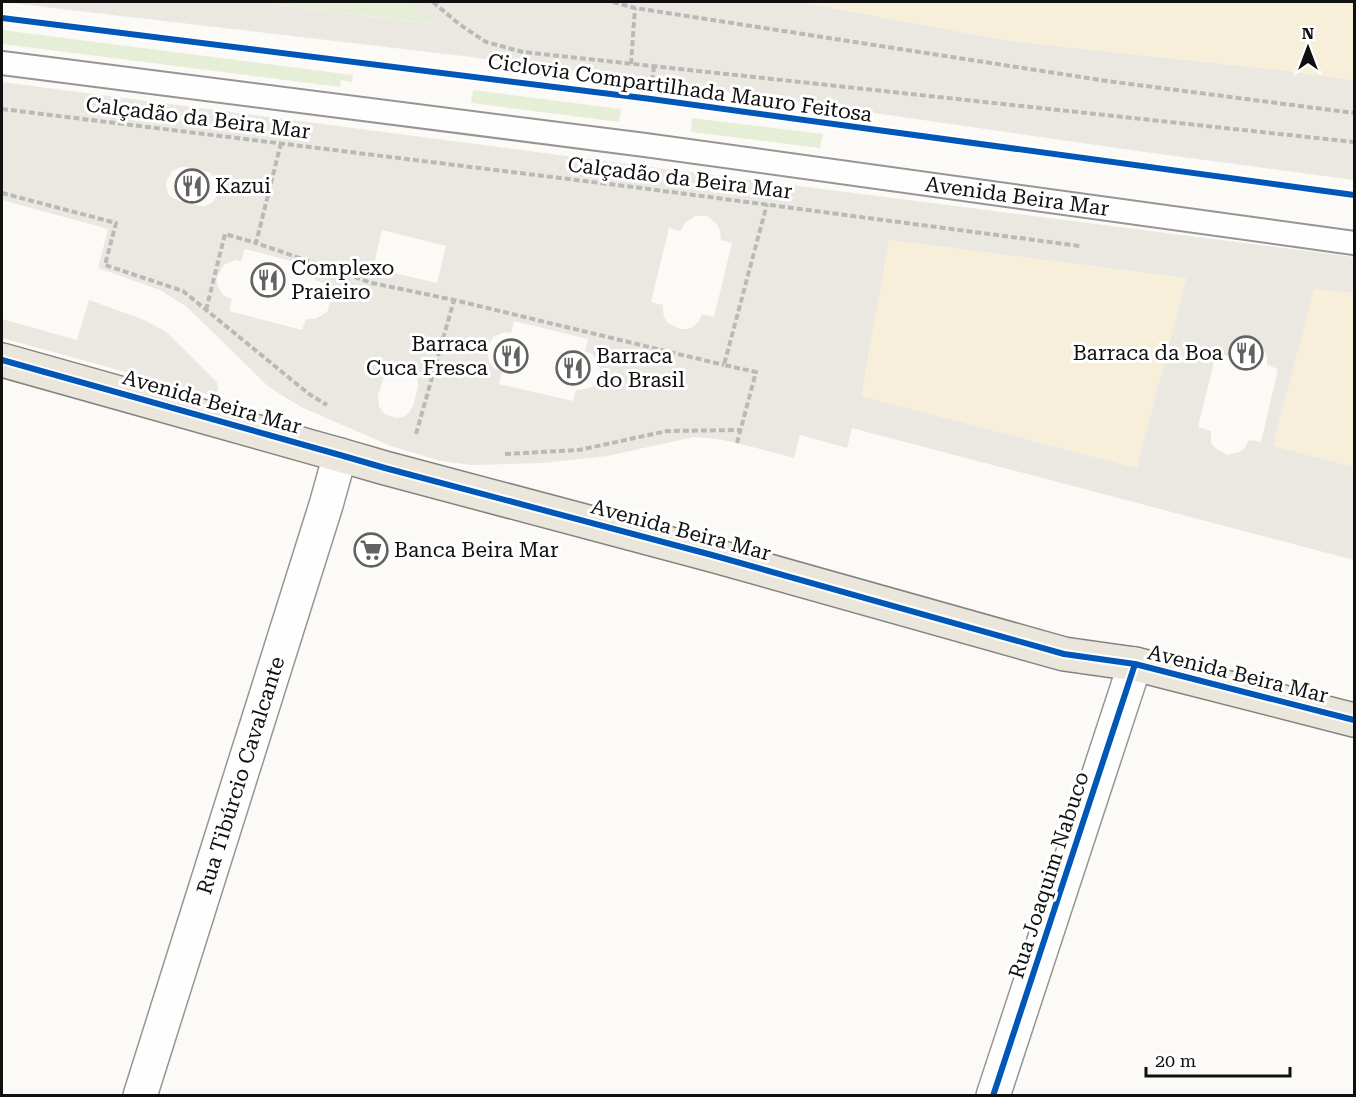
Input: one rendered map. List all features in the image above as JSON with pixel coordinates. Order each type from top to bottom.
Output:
[{"type":"main road","name":"Avenida Beira Mar","points":[[2,360],[385,468],[712,555],[1064,654],[1135,664],[1354,720]]},
{"type":"street","name":"Rua Tibúrcio Cavalcante","points":[[140,1095],[340,455]]},
{"type":"street","name":"Rua Joaquim Nabuco","points":[[993,1095],[1135,664]]},
{"type":"lane","name":"Avenida Beira Mar","points":[[2,63],[645,145],[1354,243]]},
{"type":"path","points":[[434,2],[459,24],[486,42],[523,52],[1354,142]]},
{"type":"path","points":[[613,2],[634,8],[1107,81],[1354,113]]},
{"type":"path","points":[[631,64],[634,8]]},
{"type":"path","points":[[652,81],[654,67]]},
{"type":"path","points":[[256,243],[281,143]]},
{"type":"path","points":[[2,193],[116,223],[105,265],[183,291],[309,394],[333,409]]},
{"type":"path","points":[[724,365],[767,204]]},
{"type":"path","points":[[206,310],[225,234],[372,283],[454,300],[756,372],[737,443]]},
{"type":"path","points":[[415,438],[454,300]]},
{"type":"path","points":[[501,454],[579,450],[668,431],[741,430]]},
{"type":"green space","points":[[254,2],[408,2],[434,24]]},
{"type":"green space","points":[[2,30],[353,75],[352,82],[341,80],[340,87],[2,44]]},
{"type":"green space","points":[[473,90],[621,109],[619,122],[471,103]]},
{"type":"green space","points":[[692,118],[823,134],[820,148],[691,132]]},
{"type":"sand","points":[[799,2],[1354,2],[1354,80],[1010,41]]},
{"type":"sand","points":[[888,240],[1186,278],[1137,468],[860,396]]},
{"type":"sand","points":[[1314,288],[1354,293],[1354,467],[1273,446]]},
{"type":"shaded area","points":[[2,2],[254,2],[432,24],[408,2],[799,2],[1010,41],[1354,80],[1354,180],[471,57]]},
{"type":"shaded area","points":[[2,82],[1354,257],[1354,293],[1314,289],[1273,446],[1354,467],[1354,560],[852,428],[847,448],[800,435],[794,458],[737,443],[694,437],[607,456],[543,463],[471,465],[441,461],[391,446],[301,407],[270,388],[187,307],[160,290],[98,268],[108,229],[2,200]],"holes":[[[180,167],[188,167],[209,172],[218,183],[219,191],[213,202],[199,206],[171,197],[166,185],[172,171]],[[695,216],[707,216],[717,224],[721,240],[732,243],[714,317],[702,314],[698,322],[687,329],[680,329],[668,323],[664,317],[663,305],[651,302],[669,228],[681,231],[684,224]],[[382,230],[446,246],[437,283],[373,268]],[[889,240],[1186,278],[1137,468],[861,396]],[[245,249],[318,268],[315,280],[322,283],[330,293],[331,300],[327,312],[315,319],[306,319],[302,330],[229,311],[232,299],[224,296],[217,284],[217,277],[224,265],[236,260],[241,261]],[[514,321],[588,339],[585,351],[592,354],[599,364],[597,382],[592,387],[576,390],[573,401],[499,384],[502,371],[494,368],[489,362],[487,349],[493,337],[505,332],[511,333]],[[1241,342],[1254,342],[1264,350],[1267,365],[1278,369],[1261,442],[1249,440],[1240,452],[1227,455],[1211,443],[1211,431],[1198,427],[1216,354],[1228,356]],[[397,366],[405,366],[413,370],[417,377],[418,387],[413,406],[403,417],[396,418],[385,414],[379,406],[378,395],[385,374]]]},
{"type":"shaded area","points":[[89,300],[142,319],[165,331],[217,382],[218,390],[213,396],[2,338],[2,319],[77,340]]},
{"type":"cycle path","name":"Ciclovia Compartilhada Mauro Feitosa","points":[[2,18],[651,99],[1354,195]]},
{"type":"cycle path","points":[[2,360],[385,468],[712,555],[1064,654],[1135,664],[1354,720]]},
{"type":"cycle path","points":[[993,1096],[1135,664]]},
{"type":"place","name":"Kazui","points":[[192,186]]},
{"type":"place","name":"Complexo Praieiro","points":[[268,280]]},
{"type":"place","name":"Barraca da Boa","points":[[1246,353]]},
{"type":"place","name":"Barraca Cuca Fresca","points":[[511,356]]},
{"type":"place","name":"Barraca do Brasil","points":[[573,368]]},
{"type":"place","name":"Banca Beira Mar","points":[[371,550]]}]
